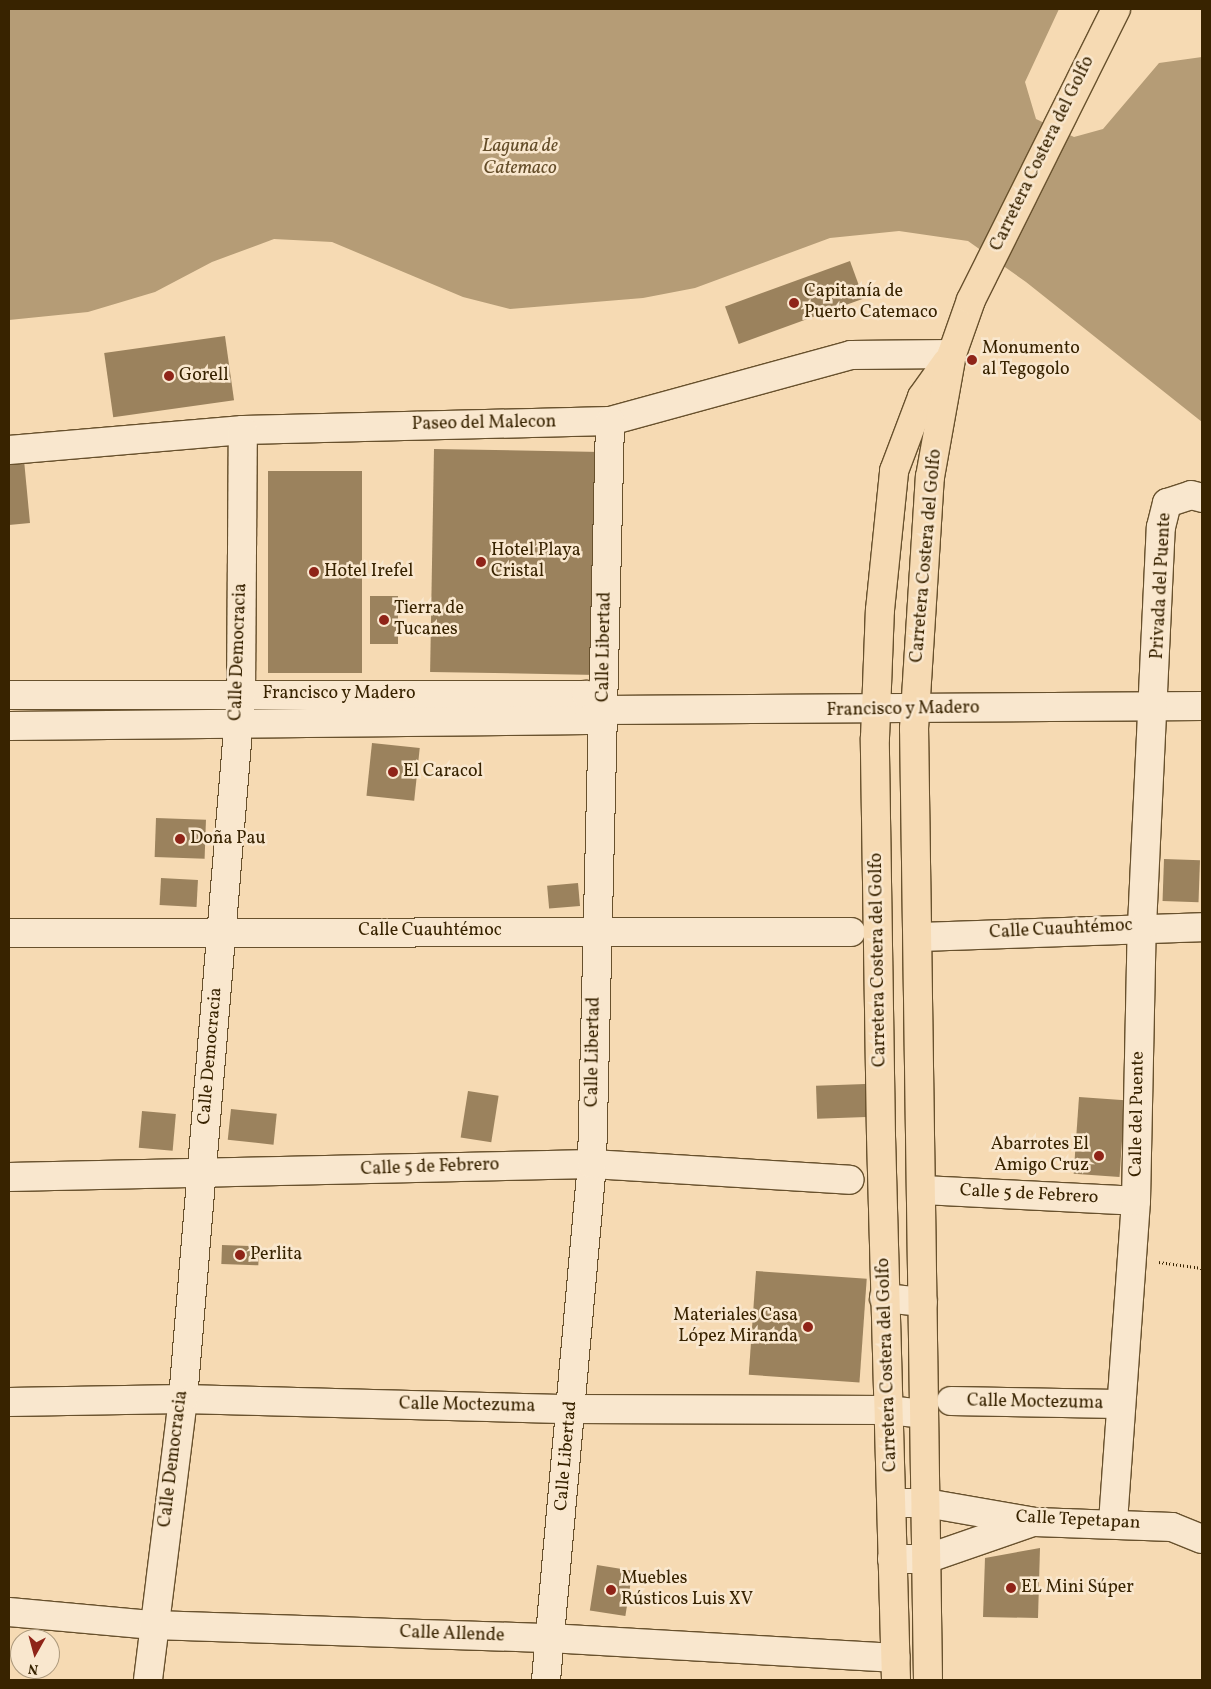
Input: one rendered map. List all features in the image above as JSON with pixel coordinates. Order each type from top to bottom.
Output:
[{"type":"main road","name":"Carretera Costera del Golfo","points":[[928,1680],[920,937],[915,711],[930,477],[952,354],[971,300],[1111,18]]},
{"type":"main road","name":"Carretera Costera del Golfo","points":[[896,1669],[892,1559],[893,1503],[887,1410],[884,1298],[877,712],[880,610],[894,471],[922,397],[952,354]]},
{"type":"street","points":[[1111,18],[1127,9]]},
{"type":"street","name":"Paseo del Malecon","points":[[9,450],[243,430],[610,421],[851,355],[952,354]]},
{"type":"street","name":"Calle Libertad","points":[[546,1680],[592,1164],[596,930],[610,421]]},
{"type":"street","name":"Calle Democracia","points":[[148,1680],[153,1624],[183,1400],[237,723],[241,694],[243,430]]},
{"type":"street","name":"Privada del Puente","points":[[1155,706],[1161,527],[1167,503],[1191,495],[1202,498]]},
{"type":"street","name":"Francisco y Madero","points":[[9,695],[586,695],[603,710]]},
{"type":"street","name":"Calle del Puente","points":[[1113,1522],[1118,1404],[1136,1201],[1142,926],[1155,706]]},
{"type":"street","name":"Francisco y Madero","points":[[9,726],[588,720],[603,710],[877,712],[1202,706]]},
{"type":"street","name":"Calle Cuauhtémoc","points":[[920,937],[1142,926],[1202,927]]},
{"type":"street","name":"Calle Cuauhtémoc","points":[[9,933],[596,930],[851,932]]},
{"type":"street","name":"Calle 5 de Febrero","points":[[9,1176],[201,1174],[592,1164],[850,1180]]},
{"type":"street","name":"Calle 5 de Febrero","points":[[922,1190],[1136,1201]]},
{"type":"street","points":[[884,1298],[923,1302]]},
{"type":"street","name":"Calle Moctezuma","points":[[9,1402],[183,1400],[571,1409],[887,1410],[924,1414]]},
{"type":"street","name":"Calle Moctezuma","points":[[951,1401],[1118,1404]]},
{"type":"street","name":"Calle Tepetapan","points":[[893,1503],[926,1503],[1035,1522],[1113,1522],[1172,1527],[1202,1539]]},
{"type":"street","points":[[892,1559],[926,1559],[1035,1522]]},
{"type":"street","name":"Calle Allende","points":[[9,1612],[153,1624],[550,1638],[896,1669]]},
{"type":"path","points":[[1131,1258],[1202,1268]]},
{"type":"water","name":"Laguna de Catemaco","points":[[9,9],[1059,9],[1025,82],[1036,119],[1074,137],[1103,129],[1159,63],[1202,57],[1202,422],[1026,282],[968,241],[899,231],[830,238],[695,288],[643,298],[510,309],[463,297],[332,242],[274,239],[212,262],[155,292],[88,312],[9,320]]},
{"type":"building","name":"Capitanía de Puerto Catemaco","points":[[850,261],[864,299],[739,344],[725,306]]},
{"type":"building","name":"Gorell","points":[[225,336],[234,400],[113,417],[104,353]]},
{"type":"building","points":[[434,449],[601,452],[597,675],[430,672]]},
{"type":"building","points":[[24,460],[30,523],[9,525],[9,461]]},
{"type":"building","name":"Hotel Irefel","points":[[268,471],[362,471],[362,673],[268,673]]},
{"type":"building","name":"Tierra de Tucanes","points":[[370,596],[398,596],[398,644],[370,644]]},
{"type":"building","name":"El Caracol","points":[[372,743],[420,748],[414,801],[366,796]]},
{"type":"building","name":"Doña Pau","points":[[156,818],[206,820],[205,859],[155,857]]},
{"type":"building","points":[[1164,859],[1200,860],[1199,902],[1163,901]]},
{"type":"building","points":[[161,878],[198,880],[197,907],[160,905]]},
{"type":"building","points":[[578,883],[580,906],[549,909],[547,886]]},
{"type":"building","points":[[865,1084],[866,1117],[817,1119],[816,1086]]},
{"type":"building","points":[[468,1091],[499,1096],[491,1142],[461,1137]]},
{"type":"building","points":[[1079,1097],[1125,1100],[1120,1177],[1074,1174]]},
{"type":"building","points":[[231,1109],[277,1114],[274,1145],[228,1140]]},
{"type":"building","points":[[142,1111],[176,1114],[173,1151],[139,1148]]},
{"type":"building","name":"Perlita","points":[[222,1245],[259,1246],[258,1265],[221,1264]]},
{"type":"building","name":"Materiales Casa López Miranda","points":[[756,1271],[867,1279],[859,1382],[749,1375]]},
{"type":"building","name":"EL Mini Súper","points":[[1040,1548],[1038,1618],[983,1617],[985,1558]]},
{"type":"building","name":"Muebles Rústicos Luis XV","points":[[597,1565],[633,1571],[625,1616],[590,1610]]},
{"type":"place","name":"Capitanía de Puerto Catemaco","points":[[794,303]]},
{"type":"place","name":"Monumento al Tegogolo","points":[[972,360]]},
{"type":"place","name":"Gorell","points":[[169,376]]},
{"type":"place","name":"Hotel Playa Cristal","points":[[481,562]]},
{"type":"place","name":"Hotel Irefel","points":[[314,572]]},
{"type":"place","name":"Tierra de Tucanes","points":[[384,620]]},
{"type":"place","name":"El Caracol","points":[[393,772]]},
{"type":"place","name":"Doña Pau","points":[[180,839]]},
{"type":"place","name":"Abarrotes El Amigo Cruz","points":[[1099,1156]]},
{"type":"place","name":"Perlita","points":[[240,1255]]},
{"type":"place","name":"Materiales Casa López Miranda","points":[[808,1327]]},
{"type":"place","name":"EL Mini Súper","points":[[1011,1588]]},
{"type":"place","name":"Muebles Rústicos Luis XV","points":[[611,1590]]}]
